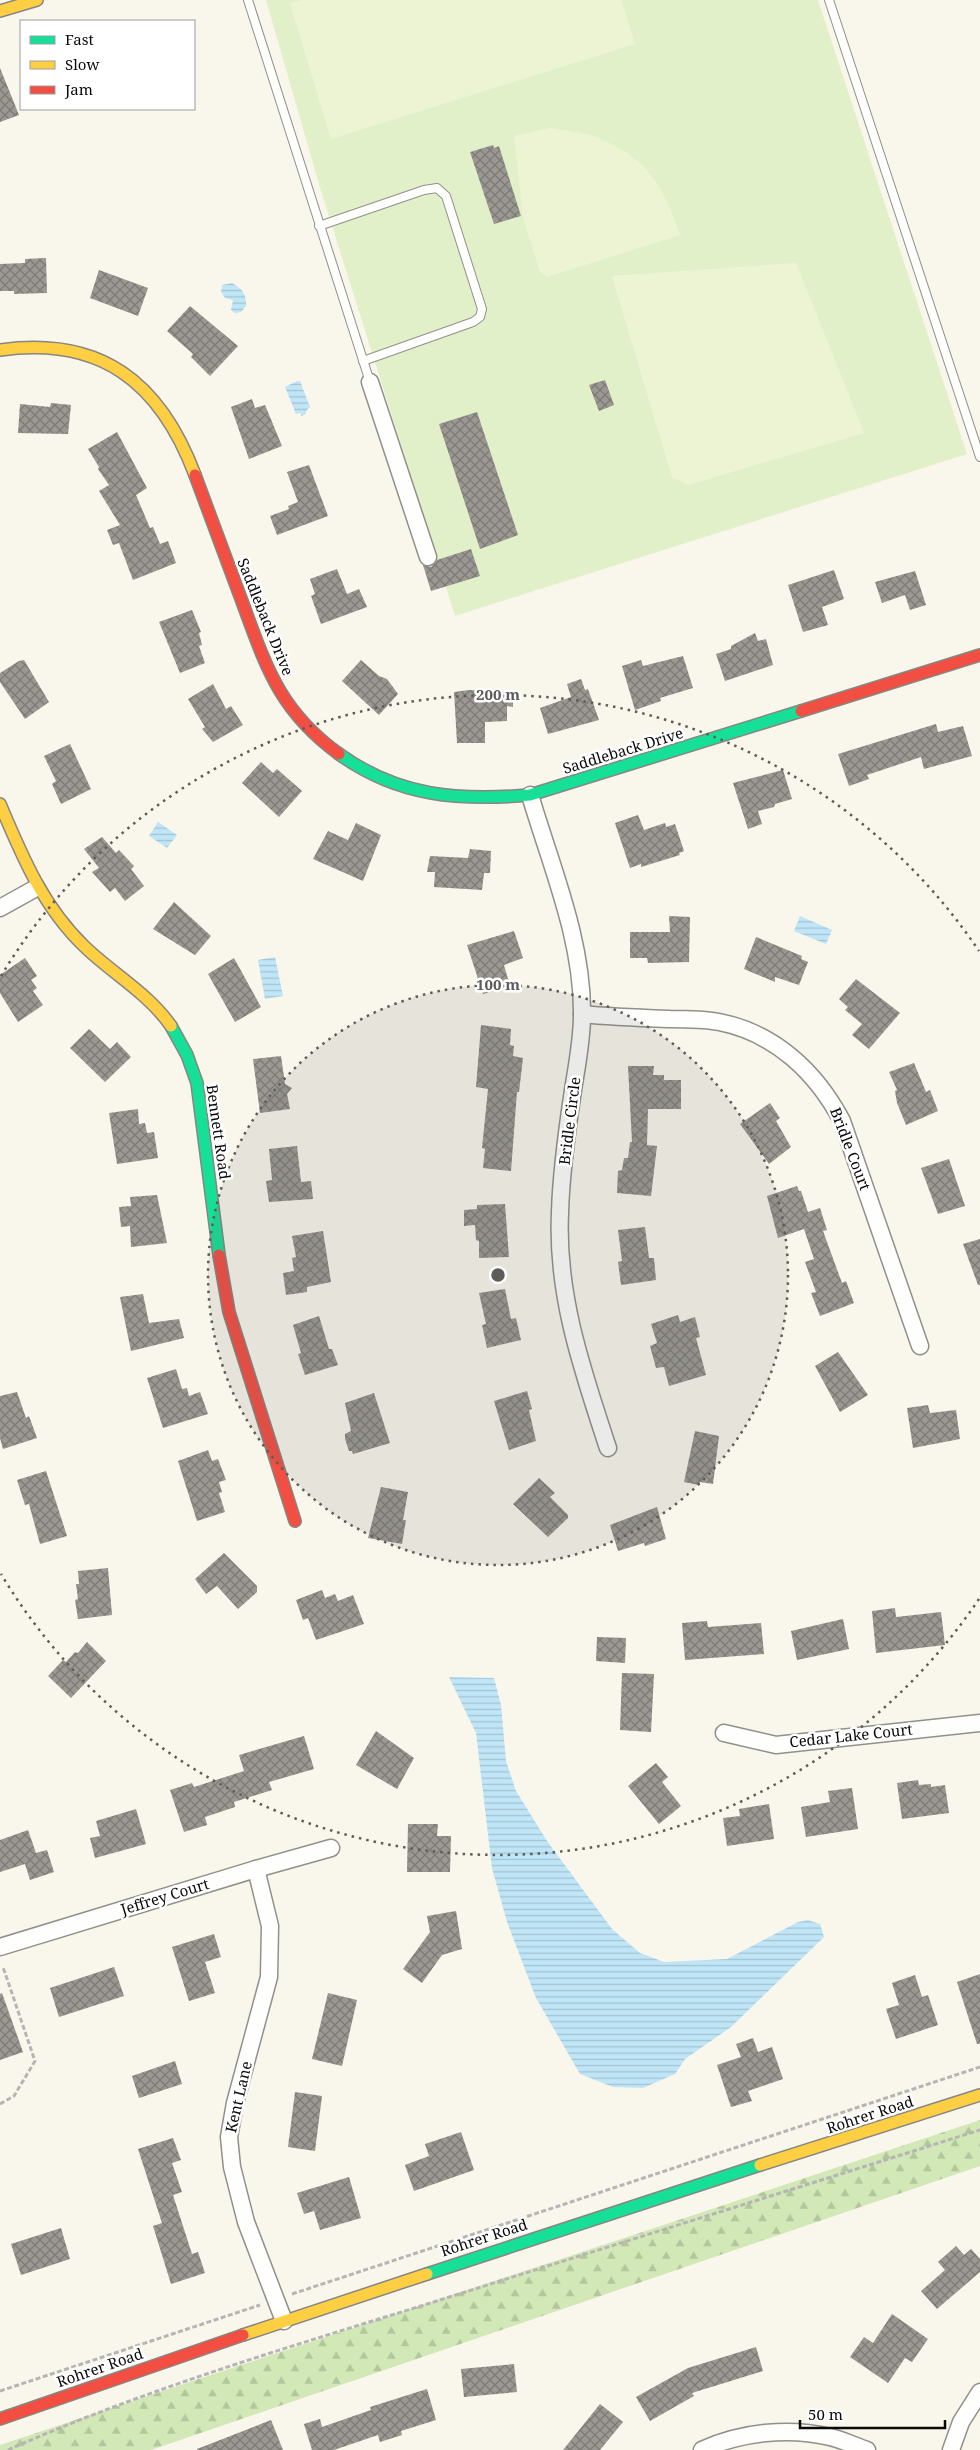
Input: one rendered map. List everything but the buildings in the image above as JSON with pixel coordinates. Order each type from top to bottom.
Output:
[{"type":"street","points":[[0,12],[37,0]]},
{"type":"street","name":"Saddleback Drive","points":[[0,350],[37,346],[82,353],[103,361],[124,373],[143,387],[162,407],[176,428],[186,450],[256,640],[276,686],[300,718],[322,741],[350,763],[407,790],[461,800],[530,795],[980,655]]},
{"type":"street","points":[[370,382],[428,557]]},
{"type":"street","name":"Bridle Circle","points":[[530,795],[575,948],[582,1014],[560,1214],[560,1250],[563,1288],[570,1323],[608,1448]]},
{"type":"street","name":"Bennett Road","points":[[0,804],[36,888],[77,940],[160,1012],[177,1035],[189,1058],[197,1084],[221,1273],[229,1312],[295,1521]]},
{"type":"street","points":[[0,908],[36,888]]},
{"type":"street","name":"Bridle Court","points":[[582,1014],[719,1022],[768,1040],[789,1054],[810,1072],[830,1098],[842,1121],[920,1346]]},
{"type":"street","name":"Cedar Lake Court","points":[[724,1734],[776,1745],[980,1723]]},
{"type":"street","name":"Jeffrey Court","points":[[0,1947],[331,1848]]},
{"type":"street","name":"Kent Lane","points":[[256,1869],[270,1926],[270,1977],[235,2103],[229,2137],[232,2167],[246,2222],[284,2321]]},
{"type":"street","name":"Rohrer Road","points":[[0,2419],[536,2236],[980,2095]]},
{"type":"street","points":[[950,2450],[962,2422],[980,2392]]},
{"type":"street","points":[[702,2450],[752,2435],[794,2431],[831,2437],[867,2450]]},
{"type":"lane","points":[[248,0],[370,382]]},
{"type":"lane","points":[[829,0],[980,457]]},
{"type":"lane","points":[[319,226],[424,190],[437,188],[446,196],[482,309],[480,317],[472,322],[363,361]]},
{"type":"path","points":[[0,2104],[14,2096],[35,2061],[3,1967]]},
{"type":"path","points":[[0,2391],[980,2067]]},
{"type":"path","points":[[8,2450],[82,2418],[180,2384],[388,2316],[980,2130]]},
{"type":"green space","points":[[266,0],[818,0],[967,454],[455,616],[321,191]]},
{"type":"green space","points":[[301,0],[621,0],[635,44],[331,139],[290,3]]},
{"type":"green space","points":[[550,128],[596,137],[614,145],[641,164],[651,175],[667,201],[680,235],[547,277],[540,272],[523,218],[514,136]]},
{"type":"green space","points":[[796,263],[864,433],[688,485],[672,477],[612,276]]},
{"type":"green space","points":[[980,2120],[980,2166],[151,2450],[0,2450],[0,2445]]},
{"type":"water","points":[[232,283],[239,287],[245,295],[246,306],[241,312],[235,313],[231,310],[233,300],[225,298],[221,292],[222,285]]},
{"type":"water","points":[[300,381],[310,407],[306,414],[301,416],[301,413],[296,414],[285,387]]},
{"type":"water","points":[[158,822],[177,835],[167,848],[149,836]]},
{"type":"water","points":[[800,916],[832,930],[826,944],[794,931]]},
{"type":"water","points":[[275,957],[283,996],[265,999],[258,960]]},
{"type":"water","points":[[449,1677],[494,1678],[501,1705],[506,1761],[516,1791],[547,1841],[612,1929],[640,1953],[664,1962],[727,1959],[798,1922],[808,1920],[820,1924],[824,1937],[731,2027],[685,2059],[675,2074],[643,2088],[613,2087],[580,2074],[536,1998],[507,1922],[492,1868],[476,1733]]},
{"type":"traffic: fast","points":[[339,754],[384,779],[430,793],[479,797],[530,795],[801,711]]},
{"type":"traffic: fast","points":[[171,1026],[187,1055],[197,1083],[219,1255]]},
{"type":"traffic: fast","points":[[427,2274],[760,2165]]},
{"type":"traffic: slow","points":[[0,11],[37,0]]},
{"type":"traffic: slow","points":[[0,350],[36,348],[68,351],[97,359],[122,372],[145,391],[164,414],[181,442],[195,475]]},
{"type":"traffic: slow","points":[[0,804],[25,862],[45,898],[70,932],[96,957],[152,1004],[171,1026]]},
{"type":"traffic: slow","points":[[760,2165],[980,2095]]},
{"type":"traffic: slow","points":[[243,2335],[427,2274]]},
{"type":"traffic: jam","points":[[195,475],[266,664],[287,702],[301,720],[339,754]]},
{"type":"traffic: jam","points":[[801,711],[980,655]]},
{"type":"traffic: jam","points":[[219,1255],[229,1312],[295,1521]]},
{"type":"traffic: jam","points":[[0,2419],[243,2335]]}]
